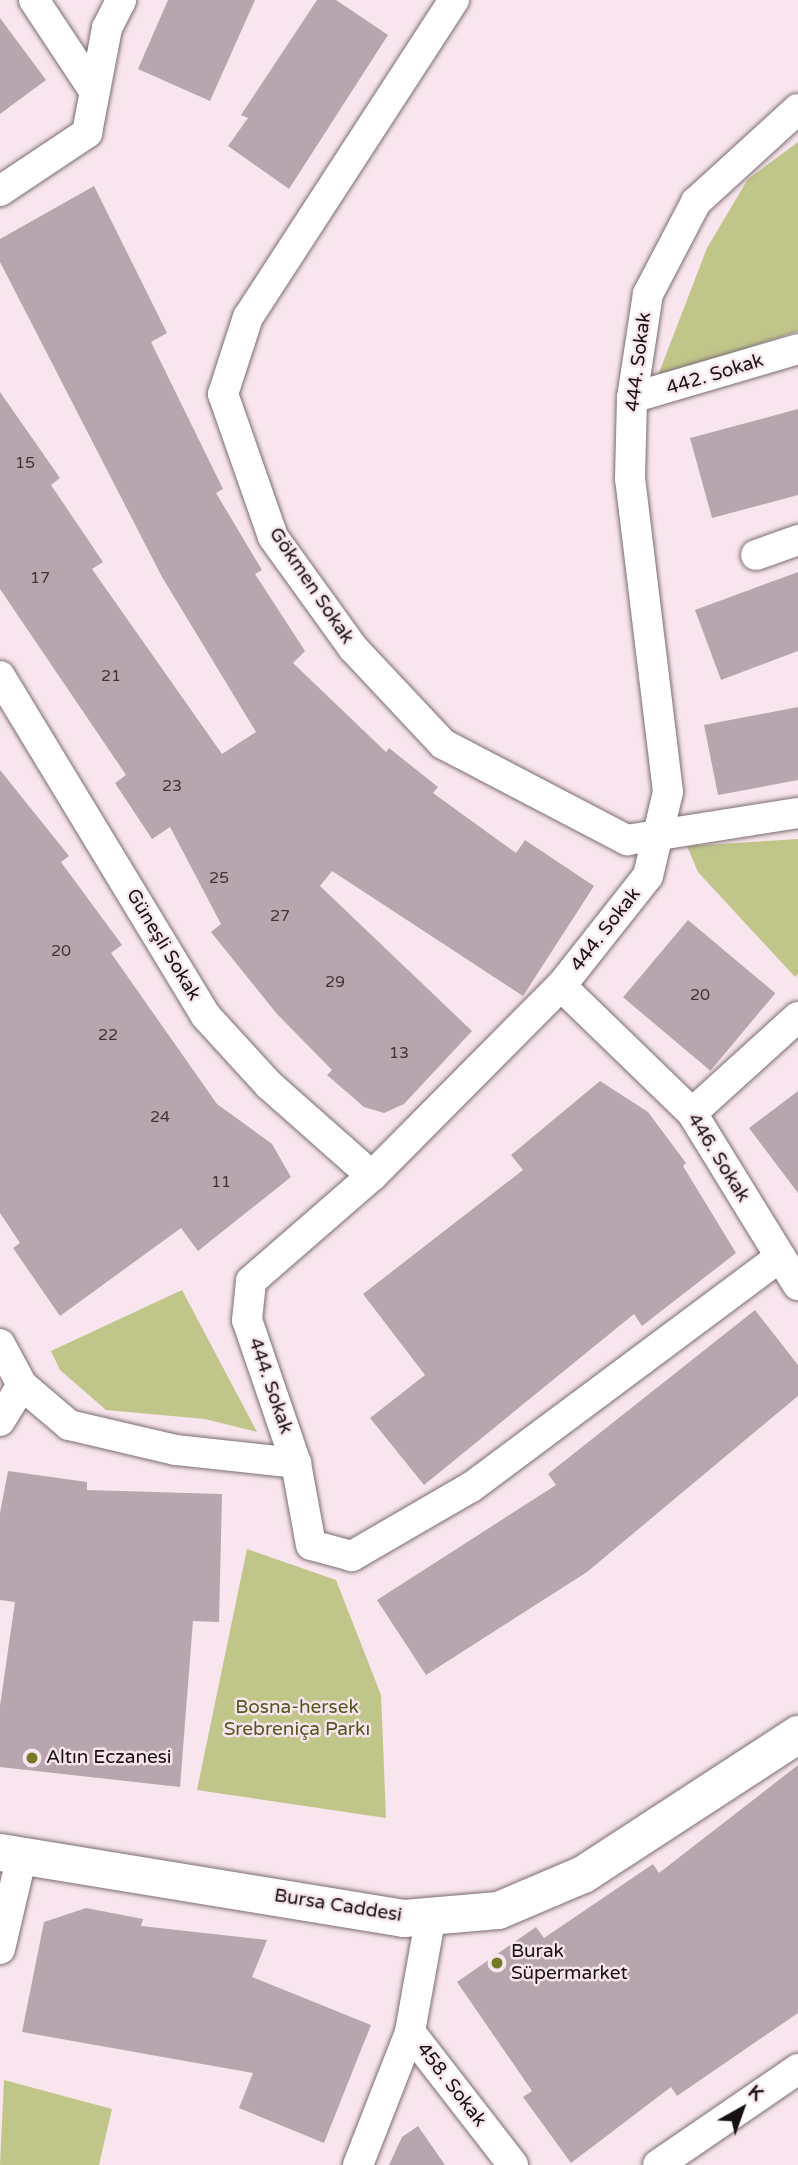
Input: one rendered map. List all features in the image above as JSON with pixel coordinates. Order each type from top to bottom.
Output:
[{"type":"street","points":[[34,0],[95,92]]},
{"type":"street","points":[[0,191],[87,133],[107,28],[121,0]]},
{"type":"street","name":"Gökmen Sokak","points":[[454,0],[248,317],[223,394],[273,537],[353,648],[443,744],[627,840],[798,813]]},
{"type":"street","name":"444. Sokak","points":[[780,1257],[471,1487],[352,1556],[311,1545],[296,1463],[247,1320],[251,1281],[372,1176],[561,986],[649,876],[668,792],[630,480],[632,398],[648,294],[696,202],[798,109]]},
{"type":"street","name":"442. Sokak","points":[[632,398],[798,349]]},
{"type":"street","points":[[756,555],[798,540]]},
{"type":"street","name":"Güneşli Sokak","points":[[0,676],[205,1015],[269,1085],[372,1176]]},
{"type":"street","name":"446. Sokak","points":[[561,986],[692,1113],[798,1285]]},
{"type":"street","points":[[692,1113],[798,1017]]},
{"type":"street","points":[[0,1344],[22,1385],[69,1425],[176,1450],[296,1463]]},
{"type":"street","points":[[0,1421],[22,1385]]},
{"type":"street","name":"Bursa Caddesi","points":[[11,1854],[404,1918],[498,1910],[583,1874],[798,1734]]},
{"type":"street","points":[[0,1950],[11,1854]]},
{"type":"street","name":"458. Sokak","points":[[432,1915],[410,2032],[513,2165]]},
{"type":"street","points":[[358,2165],[410,2032]]},
{"type":"street","points":[[657,2165],[798,2069]]},
{"type":"green space","points":[[798,142],[798,331],[657,378],[707,248],[748,179]]},
{"type":"green space","points":[[798,839],[798,974],[795,977],[698,872],[687,846]]},
{"type":"green space","points":[[182,1290],[257,1432],[205,1419],[106,1410],[60,1370],[51,1351]]},
{"type":"green space","name":"Bosna-hersek Srebreniça Parkı","points":[[247,1549],[336,1580],[381,1695],[386,1818],[197,1790]]},
{"type":"green space","points":[[4,2080],[112,2109],[99,2165],[0,2165]]},
{"type":"building","points":[[168,0],[255,0],[210,101],[138,69]]},
{"type":"building","points":[[317,0],[336,0],[388,35],[289,189],[228,146],[248,118],[241,115]]},
{"type":"building","points":[[0,18],[46,80],[0,114]]},
{"type":"building","points":[[94,186],[167,333],[151,342],[223,489],[216,493],[262,570],[255,574],[305,651],[293,663],[386,752],[389,748],[438,787],[433,793],[516,853],[525,840],[594,886],[523,996],[332,871],[320,886],[472,1031],[404,1104],[384,1113],[364,1107],[327,1075],[332,1070],[277,1014],[211,932],[221,924],[170,827],[152,839],[115,783],[126,775],[0,589],[0,392],[60,478],[51,485],[103,562],[92,569],[222,754],[256,732],[162,577],[0,262],[0,239]]},
{"type":"building","points":[[798,409],[798,495],[712,518],[690,438]]},
{"type":"building","points":[[798,572],[798,651],[721,680],[695,610]]},
{"type":"building","points":[[798,707],[798,780],[718,795],[704,725]]},
{"type":"building","points":[[0,770],[69,856],[61,862],[122,945],[111,953],[217,1104],[272,1144],[291,1177],[198,1251],[181,1228],[60,1316],[13,1248],[20,1243],[0,1213]]},
{"type":"building","points":[[688,920],[775,993],[710,1071],[623,997]]},
{"type":"building","points":[[600,1081],[648,1112],[686,1163],[683,1166],[736,1253],[642,1326],[634,1314],[424,1485],[370,1418],[425,1375],[363,1294],[523,1170],[511,1155]]},
{"type":"building","points":[[798,1091],[798,1193],[749,1128]]},
{"type":"building","points":[[755,1310],[798,1365],[798,1396],[587,1572],[426,1675],[377,1600],[556,1485],[548,1474]]},
{"type":"building","points":[[8,1471],[87,1482],[87,1490],[222,1494],[219,1622],[193,1621],[180,1787],[0,1767],[0,1706],[15,1602],[0,1600],[0,1513]]},
{"type":"building","points":[[798,1765],[798,2013],[677,2096],[671,2087],[571,2163],[523,2097],[532,2091],[457,1982],[536,1927],[544,1938],[653,1864],[659,1873]]},
{"type":"building","points":[[86,1908],[143,1919],[141,1926],[267,1940],[252,1977],[371,2025],[324,2143],[239,2108],[253,2073],[22,2032],[44,1922]]},
{"type":"building","points":[[418,2126],[445,2165],[389,2165],[402,2137]]},
{"type":"place","name":"Altın Eczanesi","points":[[32,1758]]},
{"type":"place","name":"Burak Süpermarket","points":[[497,1963]]}]
